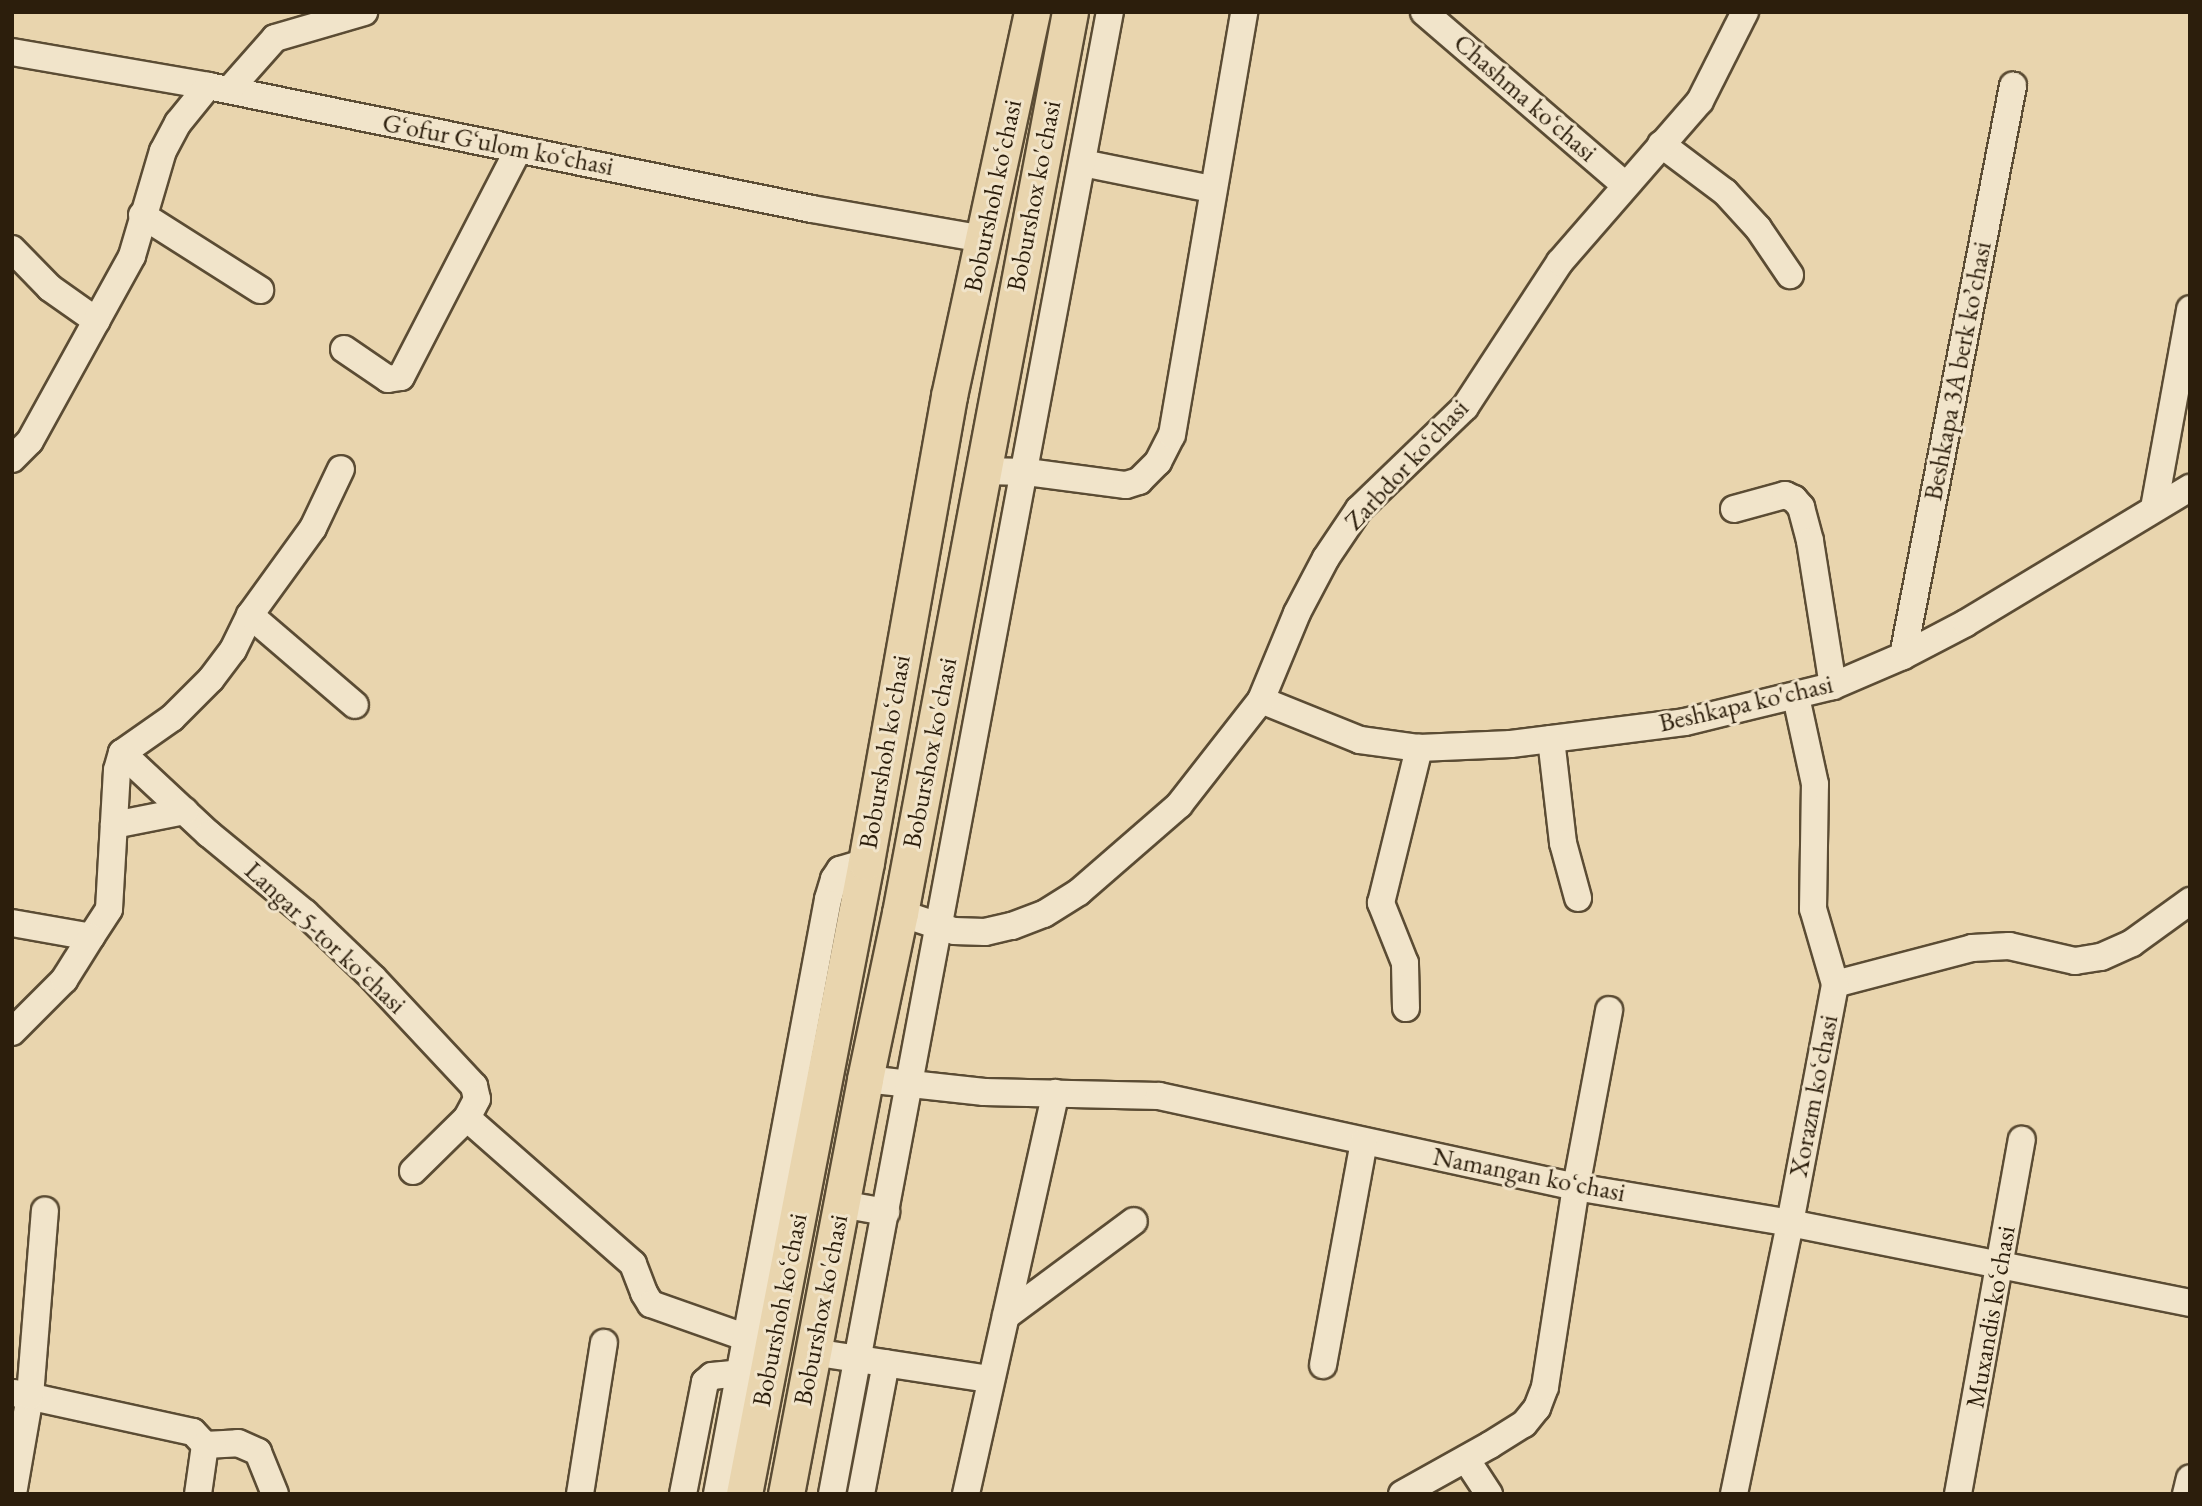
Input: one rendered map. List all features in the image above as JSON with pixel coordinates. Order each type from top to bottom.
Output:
[{"type":"main road","name":"Boburshoh koʻchasi","points":[[744,1494],[760,1343],[866,862],[949,396],[1032,12]]},
{"type":"main road","name":"Boburshox ko'chasi","points":[[786,1494],[865,1079],[900,913],[1070,12]]},
{"type":"main road","points":[[984,239],[1024,247]]},
{"type":"street","points":[[12,459],[30,441],[132,256],[163,151],[178,123],[275,38],[364,12]]},
{"type":"street","points":[[832,1494],[1027,472],[1110,12]]},
{"type":"street","points":[[983,471],[1027,472],[1126,485],[1139,481],[1158,462],[1172,435],[1244,12]]},
{"type":"street","name":"Chashma koʻchasi","points":[[1424,12],[1625,185]]},
{"type":"street","name":"Zarbdor koʻchasi","points":[[900,913],[954,931],[985,932],[1012,926],[1044,914],[1079,892],[1179,805],[1261,700],[1297,613],[1325,558],[1359,509],[1465,407],[1560,262],[1700,102],[1745,12]]},
{"type":"street","name":"Gʻofur Gʻulom koʻchasi","points":[[12,52],[219,88],[518,150],[984,239]]},
{"type":"street","name":"Beshkapa 3A berk koʼchasi","points":[[1903,656],[2013,86]]},
{"type":"street","points":[[1046,137],[1085,154],[1213,189]]},
{"type":"street","points":[[1661,144],[1725,192],[1758,228],[1790,275]]},
{"type":"street","points":[[344,349],[388,379],[401,377],[518,150]]},
{"type":"street","points":[[142,215],[260,290]]},
{"type":"street","points":[[12,249],[50,288],[97,321]]},
{"type":"street","points":[[2154,509],[2190,309]]},
{"type":"street","points":[[12,1032],[64,980],[109,908],[117,770],[122,753],[192,701],[233,650],[250,615],[313,528],[341,469]]},
{"type":"street","name":"Beshkapa ko'chasi","points":[[1261,700],[1360,740],[1419,748],[1551,739],[1681,723],[1796,697],[1833,686],[1903,656],[1966,623],[2190,488]]},
{"type":"street","points":[[1734,509],[1784,495],[1794,499],[1801,507],[1810,541],[1833,686]]},
{"type":"street","points":[[250,615],[355,705]]},
{"type":"street","name":"Xorazm koʻchasi","points":[[1734,1494],[1790,1223],[1835,984],[1813,909],[1815,783],[1796,697]]},
{"type":"street","points":[[933,738],[975,745]]},
{"type":"street","points":[[1551,739],[1563,843],[1578,898]]},
{"type":"street","points":[[1406,1008],[1405,963],[1381,903],[1419,748]]},
{"type":"street","name":"Langar 5-tor koʻchasi","points":[[122,753],[185,811],[315,922],[373,978],[474,1086],[477,1099],[467,1118]]},
{"type":"street","points":[[114,825],[185,811]]},
{"type":"street","points":[[1835,984],[1972,948],[2009,946],[2075,961],[2101,957],[2132,943],[2190,901]]},
{"type":"street","points":[[12,923],[92,937]]},
{"type":"street","points":[[882,999],[925,1007]]},
{"type":"street","points":[[1402,1494],[1524,1424],[1537,1408],[1545,1387],[1576,1187],[1609,1010]]},
{"type":"street","name":"Namangan koʻchasi","points":[[865,1079],[984,1092],[1159,1096],[1576,1187],[1790,1223],[2190,1303]]},
{"type":"street","points":[[967,1494],[990,1379],[1056,1093]]},
{"type":"street","points":[[413,1171],[467,1118],[634,1264],[644,1293],[652,1304],[760,1343],[740,1373],[717,1494]]},
{"type":"street","name":"Muxandis koʻchasi","points":[[1958,1494],[2002,1265],[2022,1140]]},
{"type":"street","points":[[1323,1364],[1364,1142]]},
{"type":"street","points":[[841,1205],[886,1212]]},
{"type":"street","points":[[13,1494],[21,1394],[45,1211]]},
{"type":"street","points":[[1006,1316],[1134,1221]]},
{"type":"street","points":[[580,1494],[604,1343]]},
{"type":"street","points":[[813,1352],[990,1379]]},
{"type":"street","points":[[861,1494],[886,1363]]},
{"type":"street","points":[[683,1494],[705,1382],[712,1376],[740,1373]]},
{"type":"street","points":[[21,1394],[178,1427],[201,1437],[205,1445],[198,1494]]},
{"type":"street","points":[[205,1445],[248,1445],[258,1452],[275,1494]]},
{"type":"street","points":[[1466,1459],[1489,1494]]},
{"type":"street","points":[[2186,1494],[2190,1478]]}]
